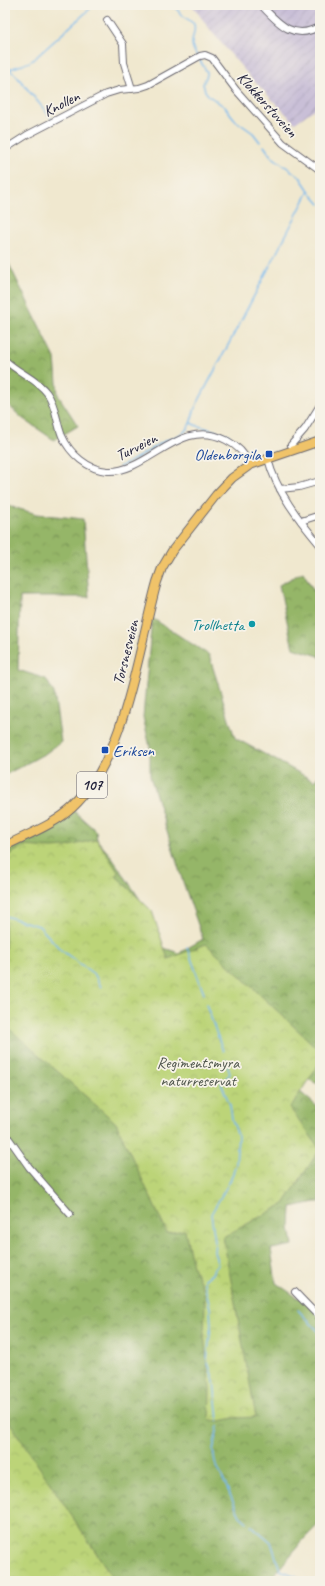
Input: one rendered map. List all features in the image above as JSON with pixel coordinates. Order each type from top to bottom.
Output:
[{"type":"main road","name":"Torsnesveien","points":[[5,846],[57,820],[73,807],[89,790],[106,758],[124,715],[151,604],[162,568],[172,551],[216,495],[232,478],[250,465],[320,441]]},
{"type":"main road","name":"Torsnesveien","points":[[268,459],[300,453],[320,445]]},
{"type":"street","points":[[261,5],[283,27],[291,30],[305,32],[320,26]]},
{"type":"street","points":[[107,20],[123,44],[124,63],[132,89]]},
{"type":"street","name":"Klokkerstuveien","points":[[198,57],[205,55],[212,58],[236,90],[284,142],[320,170]]},
{"type":"street","name":"Knollen","points":[[5,149],[26,135],[106,94],[148,85],[198,57]]},
{"type":"street","name":"Turveien","points":[[5,360],[12,367],[36,382],[48,394],[56,408],[62,436],[72,453],[86,464],[98,469],[118,471],[129,468],[172,442],[196,435],[206,434],[214,435],[231,442],[245,454],[250,465]]},
{"type":"street","points":[[291,445],[305,429],[320,405]]},
{"type":"street","points":[[268,459],[273,477],[280,489],[301,521],[320,545]]},
{"type":"street","points":[[280,489],[299,487],[320,481]]},
{"type":"street","points":[[301,521],[320,515]]},
{"type":"street","points":[[5,1133],[29,1166],[70,1214]]},
{"type":"street","points":[[295,1292],[320,1318]]},
{"type":"shaded area","points":[[192,5],[320,5],[320,105],[295,123],[251,78],[211,31]]},
{"type":"green space","points":[[5,256],[55,358],[58,395],[78,426],[54,440],[22,418],[5,402]]},
{"type":"green space","points":[[5,505],[37,514],[83,519],[89,597],[20,597],[18,670],[46,679],[54,693],[61,742],[46,753],[5,775]]},
{"type":"green space","points":[[303,572],[314,591],[320,588],[320,658],[319,656],[293,648],[279,585]]},
{"type":"green space","points":[[152,618],[209,655],[235,738],[314,781],[320,774],[320,1085],[305,1078],[299,1091],[320,1109],[320,1202],[291,1207],[290,1227],[293,1245],[271,1249],[276,1283],[298,1298],[305,1298],[320,1310],[320,1523],[304,1539],[269,1581],[5,1581],[5,850],[74,811],[96,831],[97,840],[110,855],[146,908],[158,946],[179,953],[203,939],[182,879],[150,776],[150,747],[143,717]]},
{"type":"green space","name":"Regimentsmyra naturreservat","points":[[97,839],[118,872],[116,876],[152,911],[168,959],[206,944],[320,1051],[320,1062],[290,1108],[320,1149],[284,1204],[223,1237],[256,1417],[234,1418],[220,1421],[211,1420],[209,1418],[210,1390],[204,1335],[205,1298],[203,1288],[193,1267],[185,1230],[167,1233],[116,1123],[5,1025],[5,857],[25,846],[52,848],[66,847]]},
{"type":"green space","points":[[5,1407],[10,1423],[115,1581],[5,1581]]},
{"type":"waterway","points":[[173,5],[181,14],[194,24],[195,28],[192,46],[197,56]]},
{"type":"waterway","points":[[5,72],[33,60],[91,8]]},
{"type":"waterway","points":[[199,59],[207,72],[203,84],[205,91],[209,96],[225,107],[236,121],[253,133],[260,142]]},
{"type":"waterway","points":[[9,70],[15,74],[52,119]]},
{"type":"waterway","points":[[264,146],[271,156],[300,177],[312,195]]},
{"type":"waterway","points":[[275,256],[309,191]]},
{"type":"waterway","points":[[313,196],[320,204]]},
{"type":"waterway","points":[[119,467],[165,441],[183,433],[187,429],[191,423],[196,406],[274,258]]},
{"type":"waterway","points":[[191,423],[229,435]]},
{"type":"waterway","points":[[5,916],[39,926],[61,950],[95,975],[101,987]]},
{"type":"waterway","points":[[187,947],[204,994]]},
{"type":"waterway","points":[[206,1004],[223,1051]]},
{"type":"waterway","points":[[218,1421],[214,1381],[207,1360],[211,1325],[210,1308],[204,1279],[212,1274],[214,1268],[218,1264],[214,1252],[215,1241],[211,1214],[230,1181],[236,1165],[238,1136],[232,1119],[230,1105],[221,1083],[230,1074],[226,1060]]},
{"type":"waterway","points":[[298,1310],[320,1333]]},
{"type":"waterway","points":[[218,1426],[213,1450],[215,1462],[240,1516],[247,1522]]},
{"type":"waterway","points":[[251,1525],[271,1542],[280,1570],[298,1577]]},
{"type":"place","name":"Oldenborgila","points":[[269,454]]},
{"type":"place","name":"Trollhetta","points":[[252,624]]},
{"type":"place","name":"Eriksen","points":[[105,750]]}]
